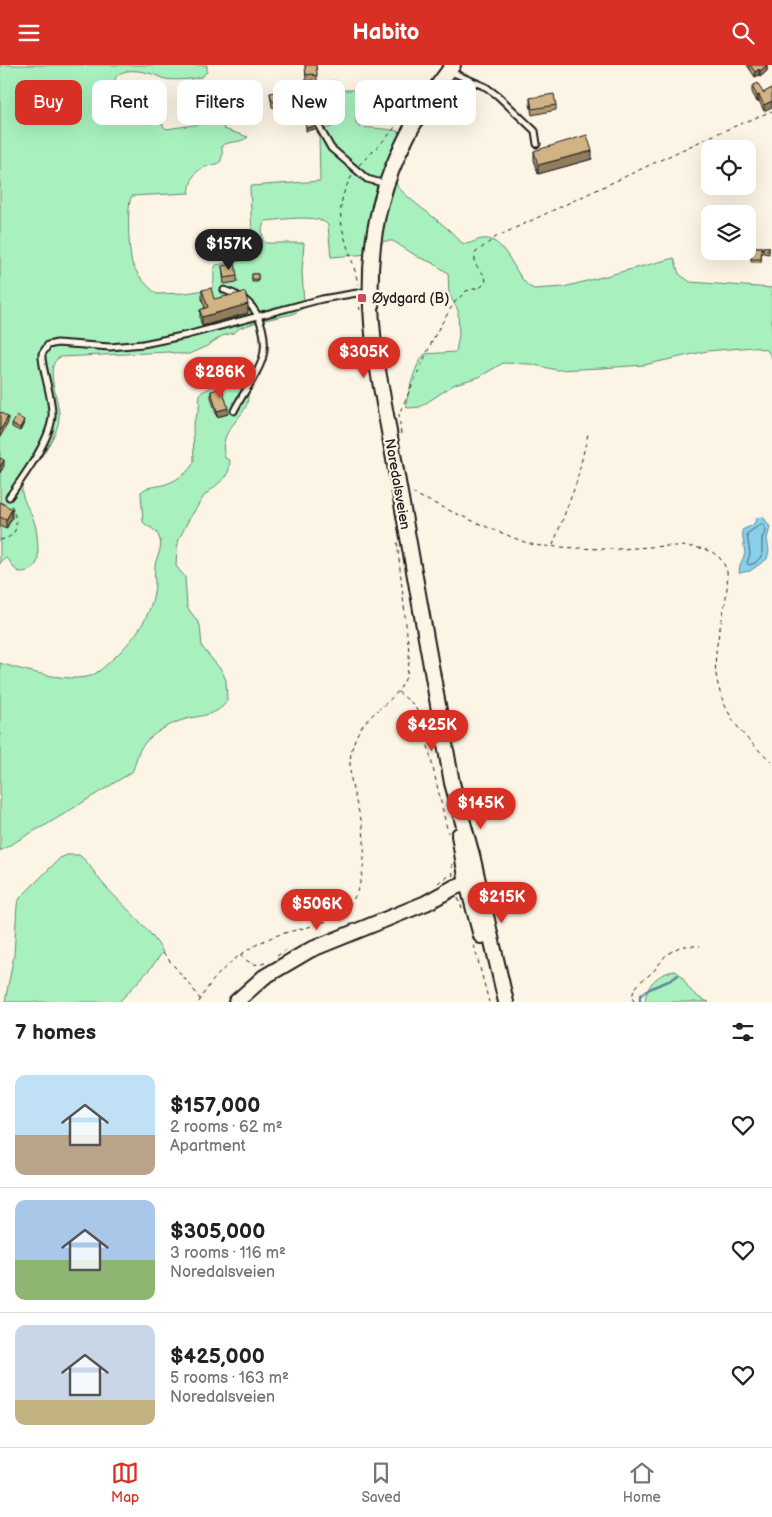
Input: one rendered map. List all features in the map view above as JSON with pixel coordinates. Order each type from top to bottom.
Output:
[{"type":"main road","name":"Noredalsveien","points":[[451,68],[410,127],[386,184],[374,234],[369,291],[370,319],[399,492],[452,783],[472,855],[468,891],[497,1002]]},
{"type":"main road","name":"Noredalsveien","points":[[468,891],[506,1002]]},
{"type":"main road","points":[[236,1002],[264,977],[294,958],[323,944],[426,903],[468,891]]},
{"type":"lane","name":"Noredalsveien","points":[[451,68],[486,87],[498,96],[535,131],[537,144]]},
{"type":"lane","points":[[318,125],[331,148],[367,179],[386,184]]},
{"type":"lane","points":[[224,290],[247,301],[258,317],[264,338],[262,359],[234,411]]},
{"type":"lane","points":[[9,497],[23,478],[50,430],[52,412],[42,358],[42,354],[48,345],[57,343],[110,347],[144,344],[187,335],[322,299],[369,291]]},
{"type":"path","points":[[402,441],[400,414],[436,333],[454,303],[466,291],[481,287],[486,282],[485,276],[475,264],[475,253],[496,237],[716,134],[772,111]]},
{"type":"path","points":[[553,546],[576,484],[588,434]]},
{"type":"path","points":[[399,492],[409,492],[473,522],[527,543],[541,546],[610,549],[695,547],[710,551],[719,557],[727,571],[716,653],[716,673],[721,694],[730,716],[748,742],[772,761]]},
{"type":"path","points":[[0,540],[10,537],[16,527],[15,514],[9,497]]},
{"type":"path","points":[[199,1002],[222,971],[252,947],[273,937],[331,919],[343,911],[354,899],[360,881],[364,848],[362,823],[350,773],[351,751],[362,727],[398,692],[414,705],[422,720],[448,834]]},
{"type":"path","points":[[452,875],[453,858]]},
{"type":"path","points":[[464,911],[468,891]]},
{"type":"path","points":[[474,942],[489,1002]]},
{"type":"path","points":[[634,1002],[632,997],[634,990],[640,982],[653,972],[666,955],[681,946],[700,946]]},
{"type":"path","points":[[164,953],[202,1002]]},
{"type":"green space","points":[[0,65],[207,65],[207,72],[202,77],[169,80],[156,75],[131,71],[119,74],[115,80],[92,80],[92,125],[162,125],[166,129],[194,125],[223,125],[224,129],[248,137],[222,146],[220,162],[206,167],[195,174],[189,193],[132,196],[129,208],[129,240],[132,263],[143,280],[157,294],[186,293],[211,289],[214,283],[216,265],[253,259],[251,186],[320,181],[319,134],[321,130],[334,125],[345,125],[345,90],[354,90],[355,125],[400,132],[414,140],[396,178],[397,186],[462,243],[465,244],[481,239],[495,242],[502,248],[522,279],[534,289],[564,287],[674,258],[679,274],[690,282],[772,288],[772,358],[767,350],[753,347],[707,351],[644,365],[602,368],[557,370],[530,364],[503,363],[479,377],[455,384],[420,407],[408,408],[406,406],[415,371],[425,354],[456,352],[459,335],[458,310],[449,294],[448,273],[393,241],[384,241],[373,253],[331,257],[328,225],[323,221],[299,218],[265,221],[262,228],[263,241],[266,243],[304,243],[302,272],[303,308],[293,314],[260,321],[240,328],[189,354],[169,352],[60,357],[55,362],[52,376],[59,411],[58,423],[47,448],[26,476],[22,485],[24,499],[35,526],[38,560],[31,569],[19,572],[6,558],[0,564]]},
{"type":"green space","points":[[236,379],[246,386],[248,397],[242,413],[226,436],[224,446],[225,458],[230,460],[227,476],[204,496],[188,521],[179,539],[176,566],[185,577],[187,607],[200,625],[202,647],[222,671],[226,680],[227,701],[219,710],[180,721],[161,730],[141,748],[132,772],[0,851],[0,663],[45,675],[81,678],[93,675],[100,670],[130,642],[142,625],[150,607],[155,585],[155,566],[161,545],[156,532],[143,522],[141,492],[172,482],[189,469],[194,461],[193,424],[199,409],[200,393],[224,381]]},
{"type":"green space","points":[[67,855],[79,855],[104,885],[143,925],[163,952],[119,1002],[5,1002],[14,955],[17,905],[20,898],[60,858]]},
{"type":"green space","points":[[675,971],[695,994],[709,1002],[645,1002],[650,985],[663,974]]},
{"type":"water","points":[[757,518],[764,518],[770,527],[767,539],[769,551],[767,559],[750,571],[739,573],[745,554],[742,530],[753,525]]},
{"type":"building","points":[[305,65],[316,65],[317,75],[306,75]]},
{"type":"building","points":[[750,65],[767,65],[760,71],[759,69],[755,72]]},
{"type":"building","points":[[758,83],[763,93],[772,88],[772,101],[764,105],[752,86]]},
{"type":"building","points":[[273,92],[273,101],[272,101],[270,93]]},
{"type":"building","points":[[554,94],[556,105],[532,109],[530,98]]},
{"type":"building","points":[[305,125],[316,126],[306,128]]},
{"type":"building","points":[[587,135],[592,151],[538,165],[534,151]]},
{"type":"building","points":[[756,247],[762,247],[761,259],[756,259]]},
{"type":"building","points":[[763,247],[769,247],[769,251],[763,250]]},
{"type":"building","points":[[235,264],[237,276],[224,278],[222,266]]},
{"type":"building","points":[[252,274],[258,274],[258,279],[252,279]]},
{"type":"building","points":[[211,288],[214,299],[245,292],[248,304],[202,317],[200,310],[208,307],[202,290]]},
{"type":"building","points":[[222,388],[228,408],[217,411],[211,391]]},
{"type":"building","points":[[0,412],[8,417],[0,431]]},
{"type":"building","points":[[17,416],[24,420],[20,428],[12,424]]},
{"type":"building","points":[[0,458],[4,460],[0,467]]},
{"type":"building","points":[[0,502],[12,509],[6,520],[0,517]]},
{"type":"waterway","points":[[640,1002],[640,996],[644,992],[678,975]]},
{"type":"place","name":"Øydgard (B)","points":[[362,298]]}]
